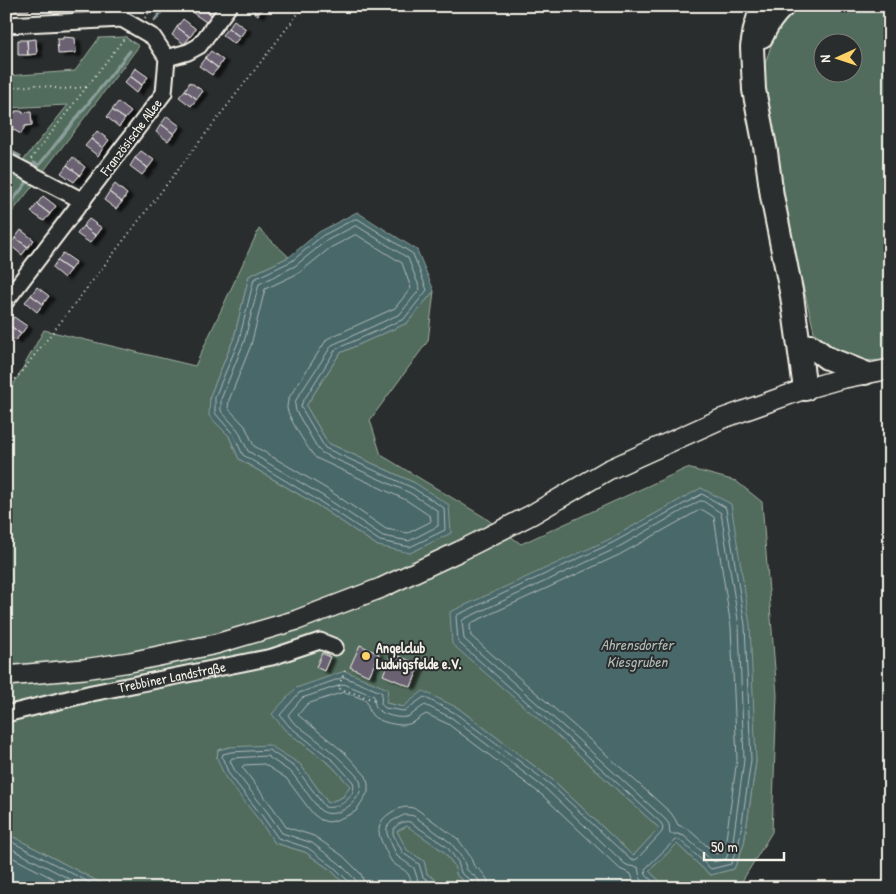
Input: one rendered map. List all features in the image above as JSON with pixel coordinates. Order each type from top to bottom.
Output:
[{"type":"highway","points":[[762,6],[752,48],[754,90],[772,196],[811,387]]},
{"type":"highway","points":[[752,68],[766,28],[776,12],[783,6]]},
{"type":"highway","points":[[792,296],[805,335],[811,346],[827,358],[865,373]]},
{"type":"highway","points":[[811,346],[811,387]]},
{"type":"main road","points":[[6,676],[40,674],[130,662],[216,644],[297,620],[381,588],[460,551],[531,515],[608,470],[721,419],[811,387],[890,368]]},
{"type":"street","points":[[6,25],[95,13],[122,19],[153,36],[167,58],[188,52],[199,46],[229,6]]},
{"type":"street","name":"Französische Allee","points":[[6,301],[164,93],[167,58]]},
{"type":"street","points":[[6,161],[83,201]]},
{"type":"street","name":"Trebbiner Landstraße","points":[[6,714],[92,693],[272,657],[320,642],[335,647]]},
{"type":"path","points":[[6,391],[304,6]]},
{"type":"path","points":[[6,193],[126,37],[132,25]]},
{"type":"path","points":[[6,91],[36,85],[62,89],[87,87]]},
{"type":"path","points":[[344,671],[338,688],[377,701]]},
{"type":"green space","points":[[801,6],[881,6],[890,16],[890,360],[850,361],[817,344],[795,252],[762,73],[780,18]]},
{"type":"green space","points":[[125,37],[139,46],[43,172],[22,162],[68,105],[6,108],[6,76],[75,71],[99,38]]},
{"type":"green space","points":[[16,173],[35,183],[6,220],[6,186]]},
{"type":"green space","points":[[259,229],[289,257],[249,276],[234,338],[210,396],[210,416],[229,436],[239,459],[317,505],[378,546],[415,483],[328,443],[306,406],[340,353],[407,323],[434,291],[428,341],[370,420],[381,455],[484,517],[521,544],[687,468],[736,481],[762,502],[777,695],[772,832],[738,888],[667,888],[649,871],[677,844],[710,875],[734,869],[744,844],[756,761],[702,488],[610,539],[567,744],[659,828],[633,856],[554,781],[458,708],[403,707],[386,703],[285,730],[332,766],[350,786],[343,797],[328,803],[300,764],[230,747],[218,750],[217,758],[275,843],[305,852],[332,871],[348,888],[110,888],[6,833],[6,398],[44,330],[195,366]]},
{"type":"green space","points":[[407,825],[443,851],[454,865],[457,876],[473,888],[442,888],[438,881],[427,874],[424,861],[406,850],[397,831]]},
{"type":"water","points":[[357,212],[417,250],[434,291],[407,323],[340,353],[306,406],[328,443],[415,483],[449,505],[451,533],[410,553],[378,546],[317,505],[239,459],[229,436],[209,416],[210,396],[234,338],[249,276],[289,257],[319,232]]},
{"type":"water","name":"Ahrensdorfer Kiesgruben","points":[[701,488],[731,504],[750,625],[756,761],[744,844],[734,869],[710,875],[677,844],[649,871],[667,888],[473,888],[457,876],[454,865],[443,851],[407,826],[397,831],[407,850],[424,861],[427,874],[438,881],[442,888],[348,888],[332,871],[305,852],[275,843],[225,777],[217,758],[218,750],[230,747],[269,745],[300,764],[328,803],[343,797],[350,786],[332,766],[285,730],[272,714],[296,688],[345,671],[388,689],[386,703],[403,707],[423,691],[458,708],[554,781],[633,856],[659,828],[567,744],[452,644],[450,612],[610,539]]},
{"type":"water","points":[[6,833],[110,888],[6,888]]},
{"type":"building","points":[[14,6],[29,6],[29,10],[15,11]]},
{"type":"building","points":[[68,6],[86,6],[86,7],[68,8]]},
{"type":"building","points":[[198,6],[212,15],[206,22],[193,13]]},
{"type":"building","points":[[200,6],[216,6],[217,7],[212,15]]},
{"type":"building","points":[[247,6],[262,6],[263,7],[258,15]]},
{"type":"building","points":[[183,19],[196,29],[190,37],[177,27]]},
{"type":"building","points":[[234,20],[246,29],[240,37],[228,28]]},
{"type":"building","points":[[177,27],[190,37],[184,44],[172,35]]},
{"type":"building","points":[[228,28],[240,37],[234,44],[222,35]]},
{"type":"building","points":[[63,37],[75,38],[76,53],[58,54],[57,39],[63,39]]},
{"type":"building","points":[[36,39],[37,54],[28,55],[27,40]]},
{"type":"building","points":[[18,40],[27,40],[28,55],[18,55]]},
{"type":"building","points":[[211,51],[223,60],[218,68],[205,58]]},
{"type":"building","points":[[205,58],[218,68],[212,75],[199,66]]},
{"type":"building","points":[[135,68],[148,77],[142,85],[130,76]]},
{"type":"building","points":[[130,76],[142,85],[136,93],[124,83]]},
{"type":"building","points":[[190,82],[203,91],[197,99],[185,90]]},
{"type":"building","points":[[185,90],[197,99],[191,106],[179,97]]},
{"type":"building","points":[[118,102],[131,112],[125,119],[112,110]]},
{"type":"building","points":[[112,110],[125,119],[119,127],[107,117]]},
{"type":"building","points":[[15,111],[22,111],[22,113],[31,112],[32,125],[25,126],[21,134],[12,129],[13,126],[8,127],[8,114],[15,113]]},
{"type":"building","points":[[167,116],[180,126],[174,134],[161,124]]},
{"type":"building","points":[[161,124],[174,134],[168,141],[156,132]]},
{"type":"building","points":[[97,131],[109,140],[103,148],[91,139]]},
{"type":"building","points":[[91,139],[103,148],[98,156],[85,146]]},
{"type":"building","points":[[141,151],[154,160],[148,168],[135,158]]},
{"type":"building","points":[[73,157],[85,167],[80,175],[67,165]]},
{"type":"building","points":[[135,158],[148,168],[142,175],[130,166]]},
{"type":"building","points":[[67,165],[80,175],[74,182],[61,173]]},
{"type":"building","points":[[115,184],[127,194],[122,202],[109,192]]},
{"type":"building","points":[[109,192],[122,202],[116,209],[104,200]]},
{"type":"building","points":[[43,196],[56,206],[50,214],[37,204]]},
{"type":"building","points":[[37,204],[50,214],[44,221],[31,212]]},
{"type":"building","points":[[89,219],[102,228],[96,236],[83,226]]},
{"type":"building","points":[[83,226],[96,236],[90,243],[77,234]]},
{"type":"building","points":[[21,230],[34,240],[28,247],[15,238]]},
{"type":"building","points":[[15,238],[28,247],[22,255],[10,245]]},
{"type":"building","points":[[63,253],[76,262],[70,270],[57,261]]},
{"type":"building","points":[[57,261],[70,270],[64,278],[52,268]]},
{"type":"building","points":[[37,287],[49,296],[43,304],[31,295]]},
{"type":"building","points":[[31,295],[43,304],[37,312],[25,302]]},
{"type":"building","points":[[14,317],[27,326],[21,334],[8,324]]},
{"type":"building","points":[[8,324],[21,334],[15,341],[6,335]]},
{"type":"building","points":[[360,645],[379,654],[369,676],[350,667]]},
{"type":"building","points":[[322,653],[330,657],[324,671],[316,667]]},
{"type":"building","points":[[392,653],[420,665],[411,687],[383,675]]},
{"type":"waterway","points":[[155,20],[166,6]]},
{"type":"waterway","points":[[34,163],[39,165],[130,51]]},
{"type":"waterway","points":[[6,149],[20,156]]},
{"type":"waterway","points":[[6,209],[28,181]]},
{"type":"place","name":"Angelclub Ludwigsfelde e.V.","points":[[366,656]]}]
